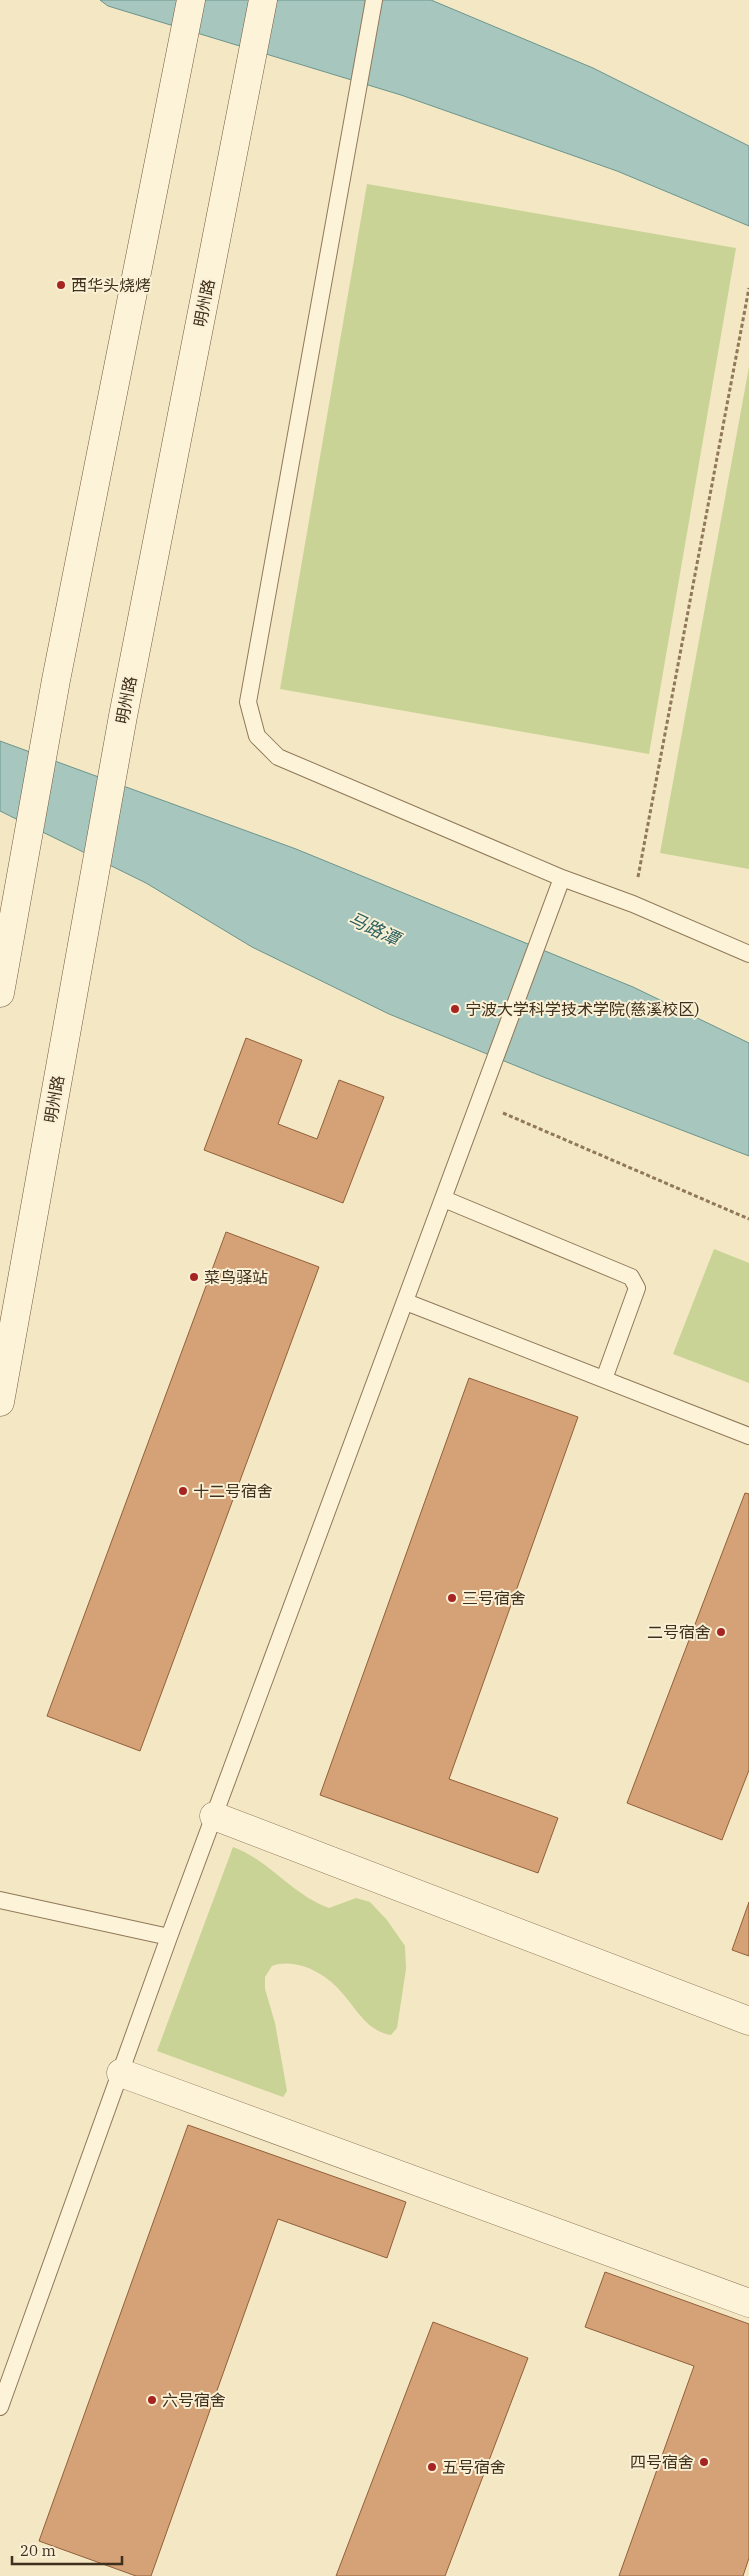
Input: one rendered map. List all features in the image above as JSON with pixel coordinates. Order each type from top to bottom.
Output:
[{"type":"main road","points":[[0,993],[56,680],[191,0]]},
{"type":"main road","name":"明州路","points":[[0,1402],[123,716],[263,0]]},
{"type":"main road","points":[[214,1816],[749,2021]]},
{"type":"main road","points":[[121,2074],[749,2303]]},
{"type":"lane","points":[[374,0],[248,702],[257,736],[278,757],[562,878],[633,904],[749,954]]},
{"type":"lane","points":[[0,2408],[169,1937],[480,1103],[537,940],[562,878]]},
{"type":"lane","points":[[444,1199],[631,1277],[637,1288],[604,1379]]},
{"type":"lane","points":[[406,1302],[749,1436]]},
{"type":"lane","points":[[0,1900],[169,1937]]},
{"type":"path","points":[[633,904],[749,288]]},
{"type":"path","points":[[480,1103],[749,1219]]},
{"type":"green space","points":[[367,184],[736,248],[649,754],[280,689]]},
{"type":"green space","points":[[749,367],[749,869],[660,853]]},
{"type":"green space","points":[[714,1249],[749,1263],[749,1383],[673,1354]]},
{"type":"green space","points":[[233,1847],[258,1860],[315,1902],[329,1908],[356,1898],[370,1902],[387,1920],[405,1946],[406,1969],[397,2028],[391,2035],[369,2025],[336,1987],[320,1974],[311,1969],[291,1964],[272,1966],[265,1977],[265,1989],[275,2023],[287,2091],[283,2097],[157,2051]]},
{"type":"water","points":[[100,0],[431,0],[593,68],[749,146],[749,226],[617,171],[401,95],[108,6]]},
{"type":"water","name":"马路潭","points":[[0,741],[296,849],[633,987],[749,1043],[749,1156],[541,1076],[389,1014],[252,947],[146,883],[0,811]]},
{"type":"building","points":[[246,1038],[302,1060],[278,1124],[317,1139],[339,1080],[384,1097],[343,1203],[204,1150]]},
{"type":"building","name":"十二号宿舍","points":[[226,1232],[319,1267],[140,1751],[47,1716]]},
{"type":"building","name":"三号宿舍","points":[[469,1378],[578,1417],[449,1779],[558,1818],[538,1873],[320,1795]]},
{"type":"building","name":"二号宿舍","points":[[745,1493],[749,1494],[749,1770],[722,1840],[627,1803]]},
{"type":"building","points":[[749,1902],[749,1956],[732,1950]]},
{"type":"building","name":"六号宿舍","points":[[188,2125],[406,2202],[387,2258],[278,2219],[151,2576],[136,2576],[39,2541]]},
{"type":"building","name":"四号宿舍","points":[[605,2272],[749,2324],[749,2558],[743,2576],[619,2576],[694,2366],[585,2327]]},
{"type":"building","name":"五号宿舍","points":[[433,2322],[528,2358],[445,2576],[336,2576]]},
{"type":"place","name":"西华头烧烤","points":[[61,285]]},
{"type":"place","name":"宁波大学科学技术学院(慈溪校区)","points":[[455,1009]]},
{"type":"place","name":"菜鸟驿站","points":[[194,1277]]},
{"type":"place","name":"十二号宿舍","points":[[183,1491]]},
{"type":"place","name":"三号宿舍","points":[[452,1598]]},
{"type":"place","name":"二号宿舍","points":[[721,1632]]},
{"type":"place","name":"六号宿舍","points":[[152,2400]]},
{"type":"place","name":"四号宿舍","points":[[704,2462]]},
{"type":"place","name":"五号宿舍","points":[[432,2467]]}]
